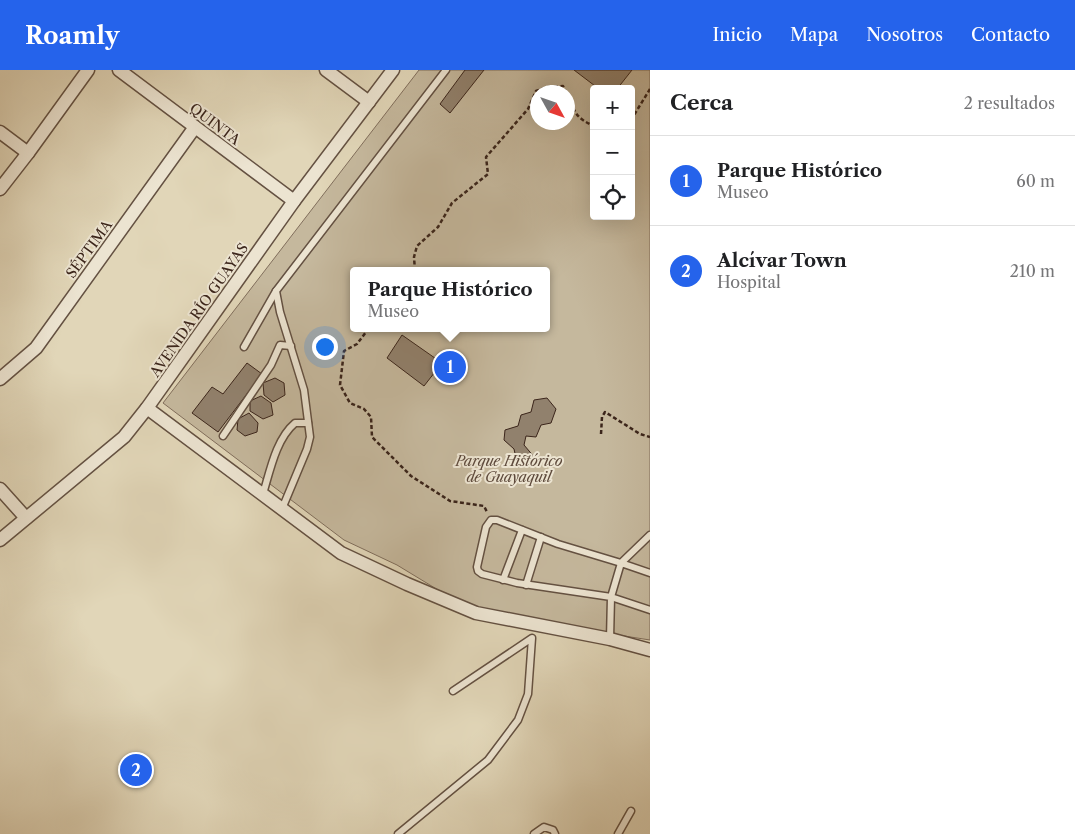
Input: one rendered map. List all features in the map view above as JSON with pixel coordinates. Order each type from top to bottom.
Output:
[{"type":"street","points":[[0,189],[88,70]]},
{"type":"street","name":"QUINTA","points":[[119,70],[294,201]]},
{"type":"street","points":[[326,70],[369,102]]},
{"type":"street","name":"AVENIDA RÍO GUAYAS","points":[[0,540],[124,437],[147,408],[294,201],[393,70]]},
{"type":"street","name":"SÉPTIMA","points":[[0,379],[36,348],[194,128]]},
{"type":"street","points":[[0,132],[28,153]]},
{"type":"street","points":[[147,408],[341,552],[407,584],[476,613],[610,639],[650,650]]},
{"type":"street","points":[[0,489],[26,518]]},
{"type":"lane","points":[[244,347],[276,292],[446,70]]},
{"type":"lane","points":[[276,292],[280,312],[304,390],[310,437],[307,449],[282,508]]},
{"type":"lane","points":[[223,436],[271,364],[280,345],[291,346]]},
{"type":"lane","points":[[263,494],[273,461],[287,429],[295,423],[308,423]]},
{"type":"lane","points":[[650,573],[541,537],[498,520],[491,520],[486,527],[477,568],[478,572],[482,574],[503,580],[611,597],[650,610]]},
{"type":"lane","points":[[503,580],[522,530]]},
{"type":"lane","points":[[610,639],[611,597],[621,563],[650,535]]},
{"type":"lane","points":[[526,585],[541,537]]},
{"type":"lane","points":[[398,834],[488,760],[518,720],[528,694],[532,638],[454,691]]},
{"type":"lane","points":[[618,834],[631,811]]},
{"type":"lane","points":[[534,834],[544,827],[553,830],[555,834]]},
{"type":"path","points":[[635,113],[650,89]]},
{"type":"path","points":[[415,267],[414,257],[417,246],[438,227],[452,203],[488,174],[486,157],[530,104]]},
{"type":"path","points":[[575,113],[580,120],[590,124]]},
{"type":"path","points":[[366,332],[357,344],[344,352],[340,385],[350,403],[364,409],[371,417],[372,437],[411,476],[450,501],[484,506],[487,512]]},
{"type":"path","points":[[601,434],[602,417],[605,412],[640,434],[650,438]]},
{"type":"green space","name":"Parque Histórico de Guayaquil","points":[[419,70],[650,70],[650,640],[476,613],[397,565],[344,540],[163,403]]},
{"type":"building","points":[[465,70],[484,70],[450,113],[440,104]]},
{"type":"building","points":[[574,70],[632,70],[620,85],[594,85]]},
{"type":"building","points":[[402,335],[442,363],[424,386],[387,358]]},
{"type":"building","points":[[247,363],[262,374],[218,432],[192,413],[212,387],[223,394]]},
{"type":"building","points":[[275,378],[284,383],[285,395],[273,402],[264,395],[263,383]]},
{"type":"building","points":[[261,396],[271,403],[273,415],[263,419],[250,411],[250,401]]},
{"type":"building","points":[[547,398],[556,409],[551,423],[541,425],[536,437],[526,436],[524,445],[535,458],[518,467],[514,449],[504,440],[505,430],[518,426],[521,415],[531,412],[534,400]]},
{"type":"building","points":[[249,413],[258,423],[257,432],[245,436],[237,430],[238,419]]},
{"type":"place","name":"Parque Histórico","points":[[450,367]]},
{"type":"place","name":"Alcívar Town","points":[[136,770]]}]
